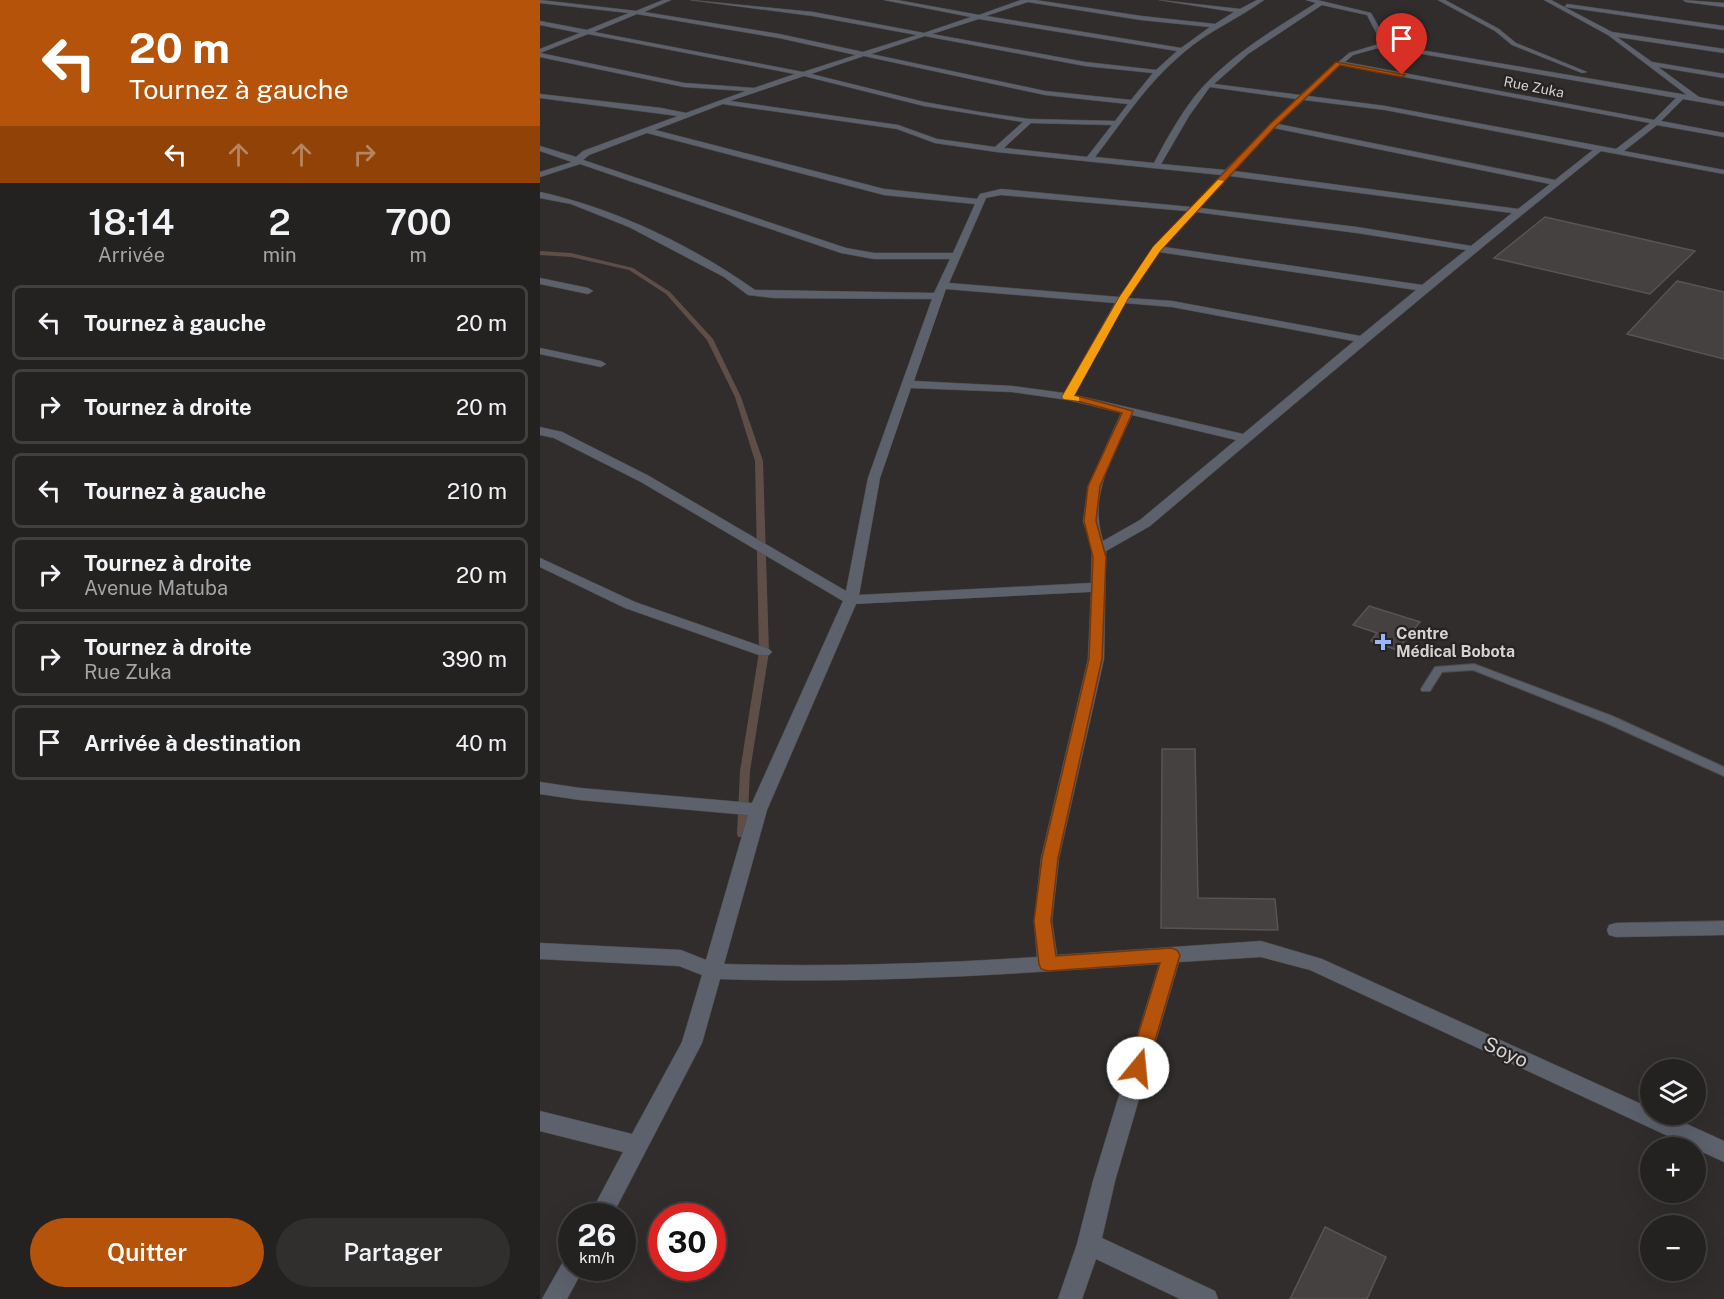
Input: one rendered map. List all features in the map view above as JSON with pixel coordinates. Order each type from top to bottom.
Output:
[{"type":"street","points":[[540,53],[668,0]]},
{"type":"street","points":[[693,0],[813,14],[1085,64],[1158,72]]},
{"type":"street","points":[[887,0],[1182,50]]},
{"type":"street","points":[[1023,0],[1141,18],[1217,26]]},
{"type":"street","points":[[579,162],[580,156],[586,153],[650,131],[757,89],[1029,0]]},
{"type":"street","points":[[1162,0],[1240,11]]},
{"type":"street","points":[[1089,160],[1158,72],[1182,50],[1240,11],[1261,0]]},
{"type":"street","points":[[1309,0],[1359,10],[1369,15],[1383,40],[1382,45]]},
{"type":"street","points":[[1441,0],[1497,30],[1514,44],[1609,83]]},
{"type":"street","points":[[1547,0],[1610,34],[1696,99]]},
{"type":"street","points":[[1686,0],[1724,5]]},
{"type":"street","points":[[540,1],[747,30],[1045,93],[1134,102]]},
{"type":"street","points":[[1156,166],[1186,114],[1208,85],[1247,52],[1321,3]]},
{"type":"street","points":[[1561,6],[1607,8],[1724,28]]},
{"type":"street","points":[[540,23],[805,74],[924,104],[1029,121],[1119,123]]},
{"type":"street","points":[[1610,34],[1724,51]]},
{"type":"street","points":[[1068,397],[1123,298],[1156,249],[1272,125],[1351,54],[1382,45],[1724,104]]},
{"type":"street","points":[[540,53],[693,86],[757,89]]},
{"type":"street","name":"Rue Zuka","points":[[1339,63],[1724,135]]},
{"type":"street","points":[[1651,63],[1724,76]]},
{"type":"street","points":[[1208,85],[1385,108],[1724,172]]},
{"type":"street","points":[[540,96],[686,115]]},
{"type":"street","points":[[1617,152],[1656,122],[1681,97]]},
{"type":"street","points":[[724,103],[898,127],[935,141],[997,150],[1228,173],[1522,212]]},
{"type":"street","points":[[997,150],[1029,121]]},
{"type":"street","points":[[1272,125],[1559,183]]},
{"type":"street","points":[[650,131],[884,192],[978,202]]},
{"type":"street","points":[[540,148],[857,254],[954,256]]},
{"type":"street","points":[[1099,549],[1145,523],[1243,438],[1424,288],[1559,183],[1600,148]]},
{"type":"street","points":[[540,175],[579,162]]},
{"type":"street","points":[[607,1203],[692,1043],[758,810],[851,600],[874,478],[940,291],[978,202],[990,193],[1001,192],[1194,209],[1406,237],[1474,249]]},
{"type":"street","points":[[540,195],[573,202],[632,225],[727,275],[752,293],[774,295],[940,291],[1123,298],[1172,304],[1364,340]]},
{"type":"street","points":[[1156,249],[1424,288]]},
{"type":"street","points":[[540,281],[588,291]]},
{"type":"street","points":[[540,351],[601,364]]},
{"type":"street","points":[[907,384],[1012,389],[1068,397],[1243,438]]},
{"type":"street","points":[[1048,964],[1043,921],[1050,858],[1096,659],[1099,549],[1090,521],[1094,486],[1128,411]]},
{"type":"street","points":[[540,431],[558,435],[645,479],[851,600],[1098,587]]},
{"type":"street","points":[[540,562],[630,605],[764,652]]},
{"type":"street","points":[[540,788],[580,794],[758,810]]},
{"type":"street","points":[[1616,930],[1724,928]]},
{"type":"street","name":"Soyo","points":[[713,971],[857,973],[959,970],[1261,949],[1287,954],[1315,964],[1724,1152]]},
{"type":"street","points":[[540,951],[681,958],[713,971]]},
{"type":"street","points":[[1070,1299],[1089,1244],[1104,1181],[1171,955]]},
{"type":"street","points":[[540,1120],[639,1146]]},
{"type":"street","points":[[1089,1244],[1206,1299]]},
{"type":"street","points":[[554,1299],[564,1281]]},
{"type":"lane","points":[[1426,689],[1439,669],[1474,667],[1608,718],[1724,772]]},
{"type":"building","points":[[1545,217],[1695,251],[1650,294],[1494,258]]},
{"type":"building","points":[[1677,281],[1724,292],[1724,359],[1627,334]]},
{"type":"building","points":[[1369,606],[1420,622],[1397,650],[1371,641],[1377,633],[1353,625]]},
{"type":"building","points":[[1162,749],[1195,749],[1198,898],[1275,899],[1278,930],[1161,928]]},
{"type":"building","points":[[1325,1227],[1386,1257],[1367,1299],[1290,1299]]},
{"type":"waterway","points":[[540,253],[571,255],[631,269],[668,293],[710,339],[738,397],[759,461],[764,652],[745,771],[742,834]]},
{"type":"slow traffic","points":[[1076,399],[1068,397],[1123,298],[1156,249],[1220,181]]},
{"type":"place","name":"Centre Médical Bobota","points":[[1383,642]]},
{"type":"route","points":[[1138,1068],[1171,955],[1048,964],[1043,921],[1050,858],[1096,659],[1099,549],[1090,521],[1094,486],[1128,411],[1068,397],[1123,298],[1156,249],[1272,125],[1304,98],[1339,63],[1402,75]]}]
